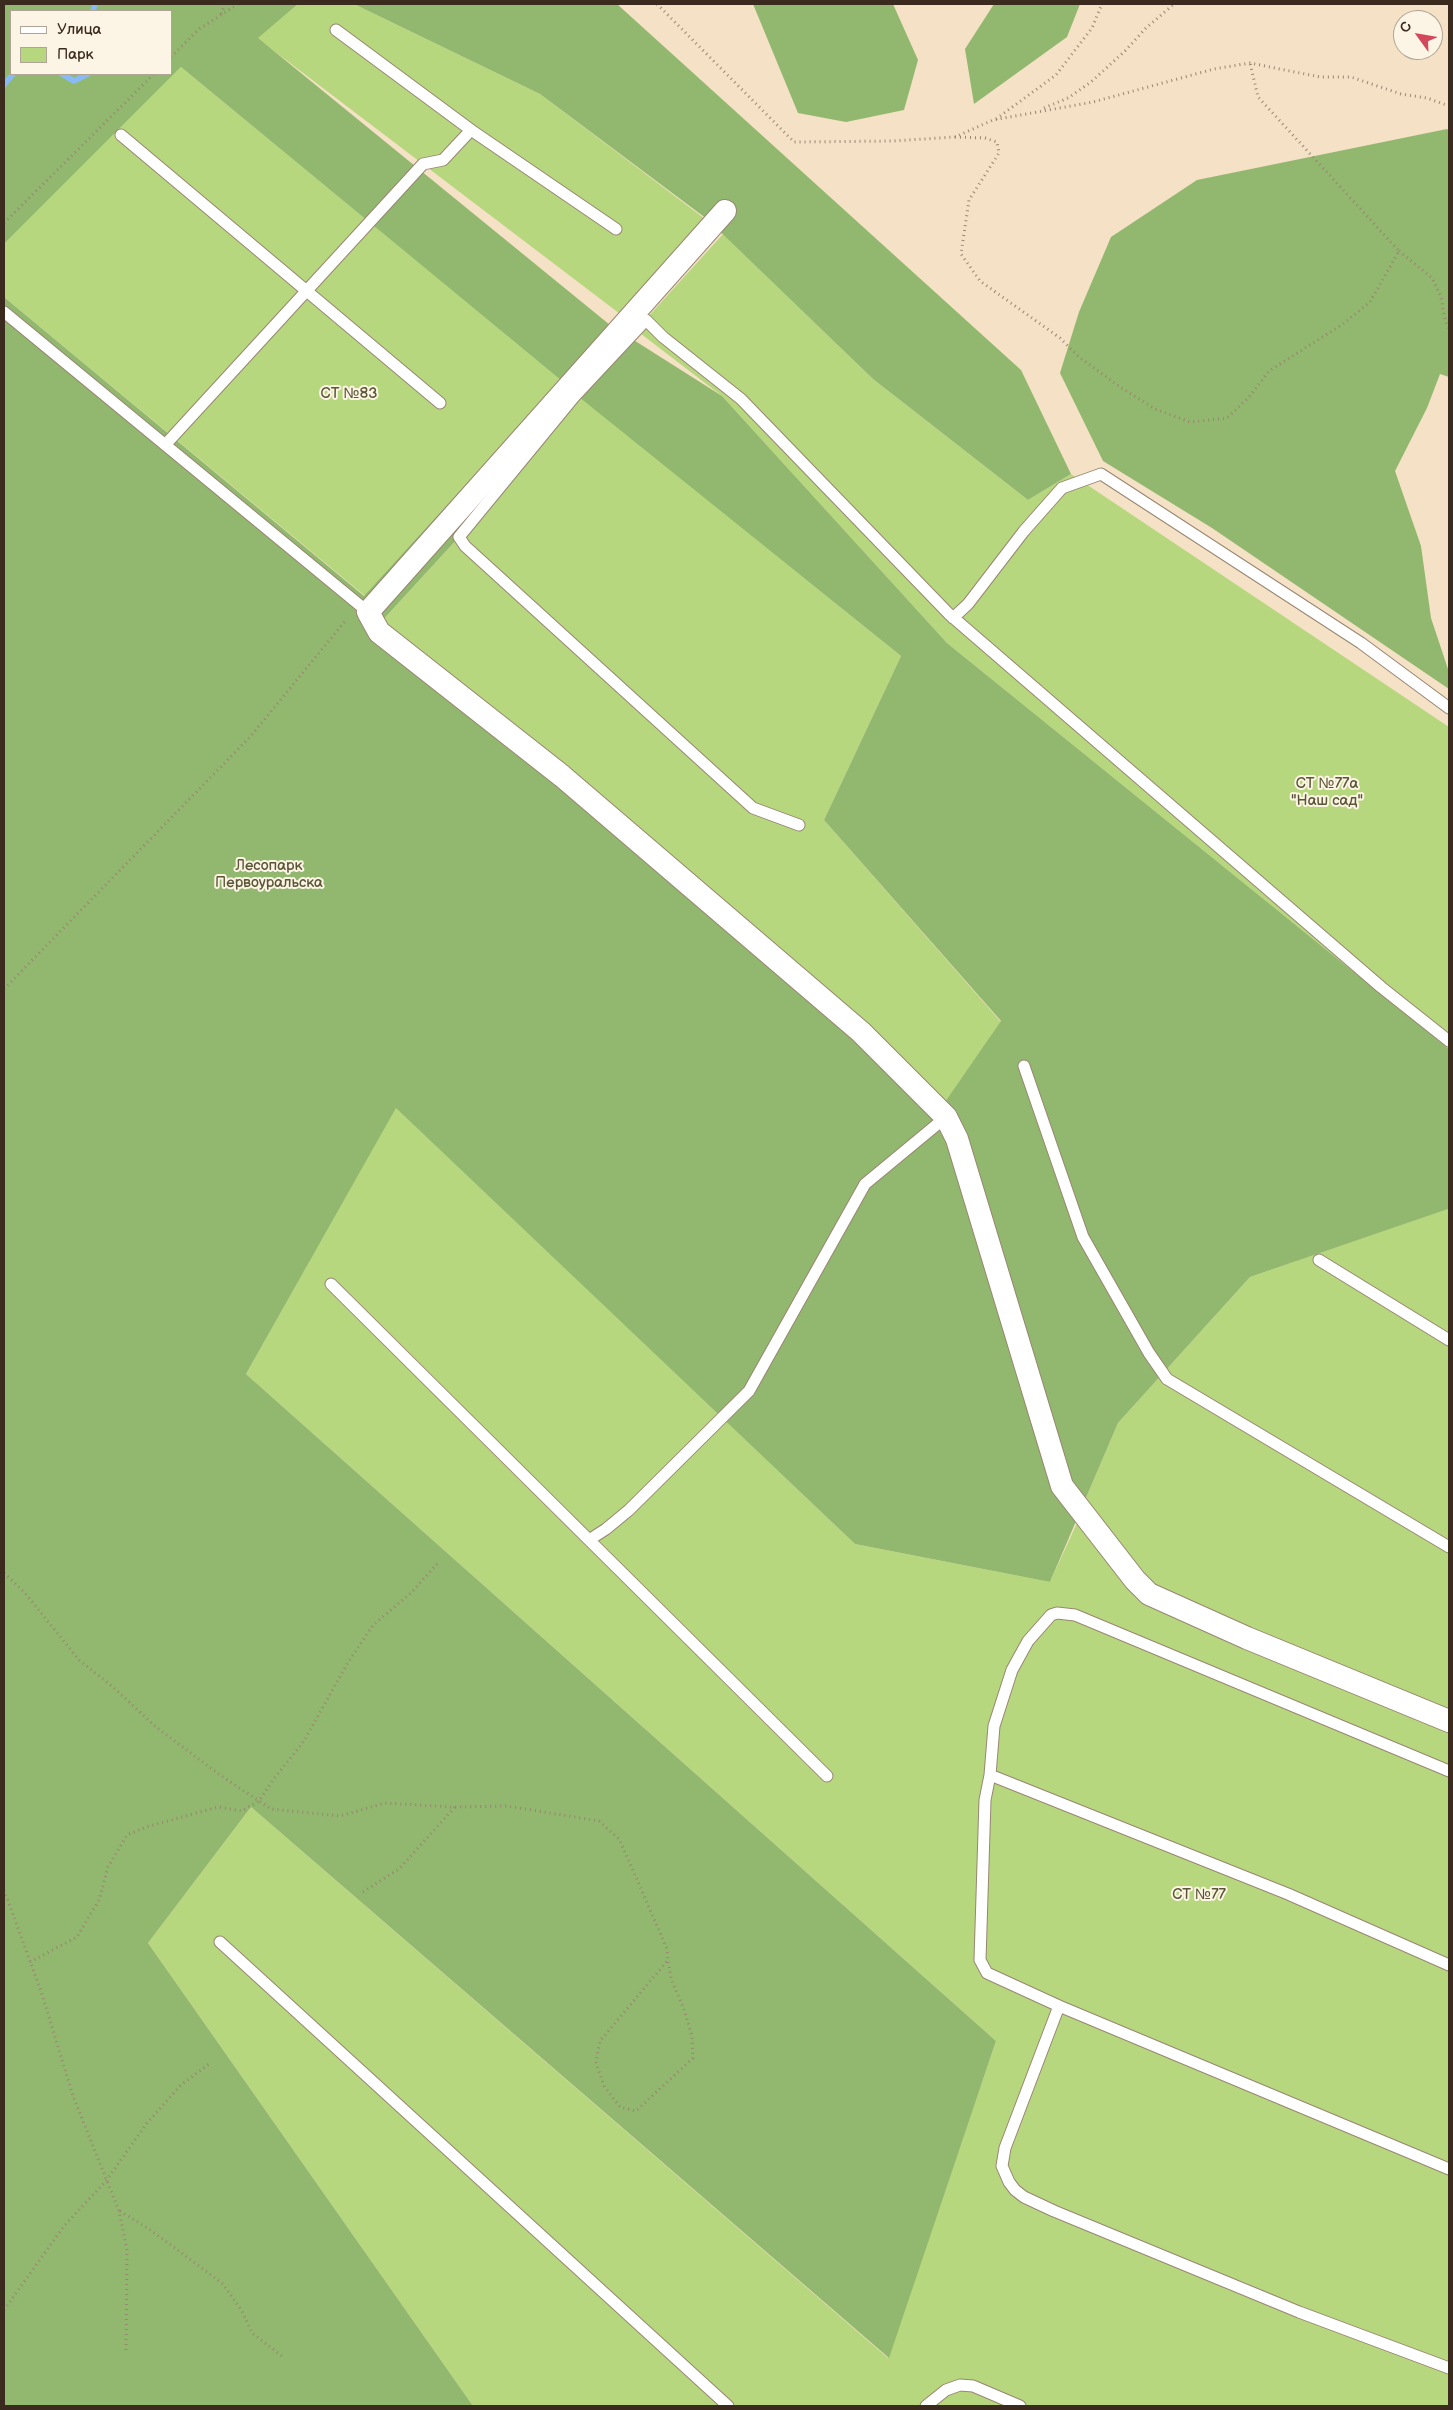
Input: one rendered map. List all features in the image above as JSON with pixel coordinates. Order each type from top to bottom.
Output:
[{"type":"street","points":[[725,211],[368,612],[378,632],[562,776],[862,1032],[946,1117],[957,1139],[1062,1486],[1116,1558],[1149,1594],[1247,1638],[1449,1721]]},
{"type":"lane","points":[[336,30],[471,130],[616,229]]},
{"type":"lane","points":[[165,445],[423,164],[443,160],[471,130]]},
{"type":"lane","points":[[121,135],[440,403]]},
{"type":"lane","points":[[4,312],[368,612]]},
{"type":"lane","points":[[799,825],[753,808],[465,546],[459,537],[574,397],[646,320],[663,337],[741,399],[953,618],[1381,987],[1449,1041]]},
{"type":"lane","points":[[953,618],[968,604],[1024,531],[1062,488],[1101,474],[1361,643],[1449,708]]},
{"type":"lane","points":[[1024,1066],[1083,1237],[1149,1353],[1167,1379],[1449,1547]]},
{"type":"lane","points":[[589,1540],[629,1510],[749,1391],[807,1284],[865,1184],[946,1117]]},
{"type":"lane","points":[[1319,1260],[1449,1340]]},
{"type":"lane","points":[[331,1284],[827,1776]]},
{"type":"lane","points":[[1449,1771],[1074,1614],[1057,1613],[1051,1615],[1028,1641],[1012,1670],[994,1726],[990,1775],[985,1800],[980,1960],[987,1972],[1059,2006],[1449,2170]]},
{"type":"lane","points":[[990,1775],[1288,1894],[1449,1965]]},
{"type":"lane","points":[[220,1942],[728,2406]]},
{"type":"lane","points":[[1059,2006],[1005,2148],[1002,2166],[1015,2190],[1024,2197],[1054,2211],[1299,2312],[1449,2368]]},
{"type":"lane","points":[[926,2406],[946,2390],[960,2386],[973,2386],[1020,2406]]},
{"type":"path","points":[[221,15],[225,4]]},
{"type":"path","points":[[172,56],[199,29],[238,4]]},
{"type":"path","points":[[657,4],[794,142],[893,141],[954,137],[985,138],[997,142],[999,153],[969,200],[961,254],[980,281],[1060,338],[1079,357],[1120,388],[1155,409],[1190,422],[1227,418],[1249,397],[1269,371],[1343,324],[1370,302],[1399,251]]},
{"type":"path","points":[[993,120],[1056,75],[1092,28],[1102,4]]},
{"type":"path","points":[[1039,110],[1068,98],[1091,82],[1125,51],[1146,28],[1174,4]]},
{"type":"path","points":[[954,137],[993,120],[1039,110],[1093,102],[1214,69],[1250,63],[1320,77],[1351,77],[1401,94],[1427,98],[1449,106]]},
{"type":"path","points":[[1250,63],[1258,97],[1399,251],[1432,278],[1441,297],[1449,329]]},
{"type":"path","points":[[4,223],[153,75]]},
{"type":"path","points":[[4,989],[250,737],[346,620]]},
{"type":"path","points":[[30,1962],[77,1937],[99,1900],[108,1867],[127,1835],[146,1827],[218,1807],[242,1811],[259,1800],[304,1741],[347,1664],[373,1625],[411,1593],[437,1564]]},
{"type":"path","points":[[4,1574],[25,1593],[79,1660],[113,1687],[156,1727],[220,1775],[271,1809],[340,1816],[385,1803],[456,1807],[507,1806],[599,1821],[619,1839],[666,1949],[668,1960],[671,1979],[684,2009],[692,2036],[693,2058],[636,2111],[620,2107],[604,2086],[596,2062],[600,2041],[668,1960]]},
{"type":"path","points":[[363,1892],[399,1869],[456,1807]]},
{"type":"path","points":[[4,1890],[41,1991],[73,2096],[119,2211],[127,2250],[126,2353]]},
{"type":"path","points":[[4,2310],[64,2226],[106,2181],[147,2123],[181,2085],[210,2063]]},
{"type":"path","points":[[119,2211],[152,2231],[222,2284],[242,2311],[252,2333],[282,2356]]},
{"type":"green space","name":"Лесопарк Первоуральска","points":[[4,4],[298,4],[258,38],[610,325],[722,396],[947,643],[1449,1049],[1448,1209],[1250,1277],[1118,1423],[1050,1582],[855,1544],[396,1108],[246,1374],[996,2041],[889,2358],[251,1807],[148,1943],[473,2406],[4,2406],[4,297],[364,596],[561,380],[181,67],[4,244]],"holes":[[[579,397],[901,656],[824,820],[1001,1021],[938,1112],[380,623],[459,537]]]},
{"type":"green space","points":[[298,4],[354,4],[540,94],[717,228],[632,323],[257,38]]},
{"type":"green space","points":[[354,4],[617,4],[1021,370],[1071,474],[1028,500],[873,379],[707,219],[540,94]]},
{"type":"green space","points":[[753,4],[893,4],[918,60],[904,110],[846,122],[798,113]]},
{"type":"green space","points":[[994,4],[1080,4],[1067,37],[974,104],[965,49]]},
{"type":"green space","name":"СТ №83","points":[[181,67],[561,379],[365,596],[4,297],[4,244]]},
{"type":"green space","points":[[1447,129],[1449,131],[1449,377],[1440,374],[1427,408],[1395,471],[1421,546],[1431,618],[1449,672],[1449,689],[1212,528],[1103,461],[1060,373],[1079,312],[1111,237],[1197,180]]},
{"type":"green space","name":"СТ №77а \"Наш сад\"","points":[[723,234],[873,379],[1028,500],[1071,474],[1449,727],[1449,1049],[947,643],[722,396],[636,330]]},
{"type":"green space","points":[[579,396],[901,656],[824,820],[1001,1022],[938,1112],[380,623],[459,537]]},
{"type":"green space","name":"СТ №77","points":[[396,1107],[855,1544],[1050,1582],[1077,1523],[1145,1597],[1449,1723],[1449,2406],[473,2406],[148,1943],[251,1807],[888,2358],[996,2041],[246,1374]]},
{"type":"green space","points":[[1449,1200],[1449,1712],[1153,1587],[1083,1505],[1118,1423],[1250,1277],[1447,1209]]},
{"type":"waterway","points":[[93,10],[95,4]]},
{"type":"waterway","points":[[4,85],[12,75]]},
{"type":"waterway","points":[[64,75],[74,81],[86,75]]}]
